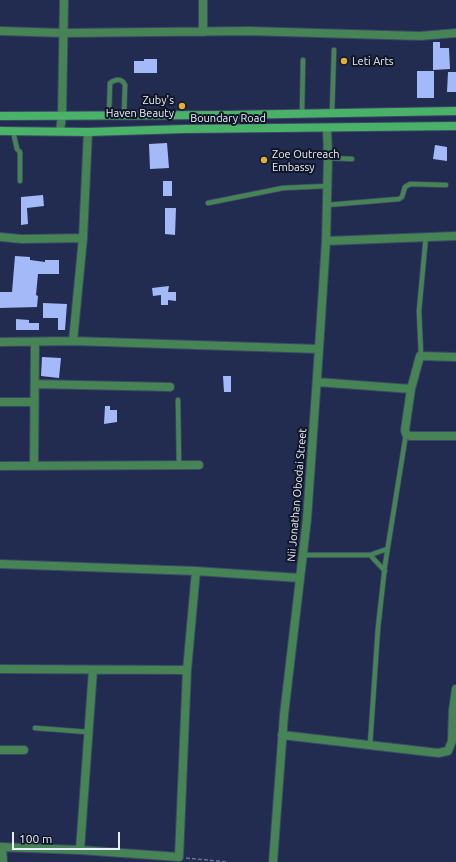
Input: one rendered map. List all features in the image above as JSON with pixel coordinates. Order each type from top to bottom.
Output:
[{"type":"main road","name":"Boundary Road","points":[[0,116],[456,111]]},
{"type":"main road","name":"Boundary Road","points":[[0,131],[88,132],[184,129],[456,126]]},
{"type":"street","points":[[60,131],[62,116],[64,0]]},
{"type":"street","points":[[203,0],[203,32]]},
{"type":"street","points":[[0,31],[64,33],[300,32],[420,36],[456,32]]},
{"type":"street","name":"Nii Jonathan Obodai Street","points":[[273,862],[282,734],[307,519],[320,348],[326,241],[328,158],[327,128]]},
{"type":"street","points":[[73,341],[82,238],[88,132]]},
{"type":"street","points":[[326,241],[456,236]]},
{"type":"street","points":[[0,237],[22,239],[82,238]]},
{"type":"street","points":[[0,342],[73,341],[320,348]]},
{"type":"street","points":[[34,466],[35,342]]},
{"type":"street","points":[[456,357],[421,355],[418,358],[411,389],[405,430],[406,434],[410,436],[456,436]]},
{"type":"street","points":[[317,382],[411,389]]},
{"type":"street","points":[[35,384],[170,387]]},
{"type":"street","points":[[0,402],[34,402]]},
{"type":"street","points":[[0,466],[199,465]]},
{"type":"street","points":[[0,564],[196,571],[300,578]]},
{"type":"street","points":[[3,862],[1,847],[80,850],[179,857],[187,670],[196,571]]},
{"type":"street","points":[[0,669],[187,670]]},
{"type":"street","points":[[80,850],[93,670]]},
{"type":"street","points":[[282,734],[438,753],[448,751],[452,741],[453,710],[456,689]]},
{"type":"street","points":[[0,750],[24,750]]},
{"type":"lane","points":[[332,113],[334,50]]},
{"type":"lane","points":[[302,113],[303,60]]},
{"type":"lane","points":[[109,115],[110,83],[115,80],[120,80],[124,82],[125,85],[124,115]]},
{"type":"lane","points":[[14,131],[17,149],[20,152],[20,182]]},
{"type":"lane","points":[[328,158],[352,159]]},
{"type":"lane","points":[[327,206],[399,199],[402,197],[405,187],[410,184],[446,185]]},
{"type":"lane","points":[[208,203],[283,188],[327,186]]},
{"type":"lane","points":[[421,355],[419,310],[426,236]]},
{"type":"lane","points":[[178,400],[179,465]]},
{"type":"lane","points":[[370,745],[378,628],[387,549],[406,434]]},
{"type":"lane","points":[[303,555],[370,555],[387,549]]},
{"type":"lane","points":[[370,555],[385,571]]},
{"type":"lane","points":[[35,728],[88,732]]},
{"type":"path","points":[[179,857],[228,862]]},
{"type":"building","points":[[433,42],[440,42],[440,48],[449,48],[450,69],[433,70]]},
{"type":"building","points":[[144,59],[157,59],[157,73],[134,73],[134,61],[144,61]]},
{"type":"building","points":[[417,71],[434,71],[434,98],[417,98]]},
{"type":"building","points":[[448,72],[456,72],[456,92],[447,92]]},
{"type":"building","points":[[167,143],[169,168],[150,169],[149,144]]},
{"type":"building","points":[[435,145],[447,147],[447,161],[433,159]]},
{"type":"building","points":[[163,181],[172,181],[172,196],[163,196]]},
{"type":"building","points":[[43,195],[44,206],[27,208],[28,224],[21,225],[21,197]]},
{"type":"building","points":[[165,208],[176,208],[175,235],[165,234]]},
{"type":"building","points":[[15,256],[30,257],[30,260],[45,262],[45,260],[59,260],[59,274],[38,274],[36,295],[38,296],[37,307],[0,308],[0,292],[12,292]]},
{"type":"building","points":[[169,286],[168,292],[176,292],[176,301],[168,300],[168,305],[161,305],[161,295],[153,296],[152,288]]},
{"type":"building","points":[[43,303],[67,304],[65,330],[58,330],[58,318],[43,318]]},
{"type":"building","points":[[16,319],[29,320],[29,323],[39,323],[39,330],[16,330]]},
{"type":"building","points":[[42,357],[61,358],[59,378],[41,376]]},
{"type":"building","points":[[223,376],[231,376],[231,392],[224,392]]},
{"type":"building","points":[[105,406],[110,406],[110,410],[117,410],[117,422],[104,424]]},
{"type":"place","name":"Leti Arts","points":[[344,61]]},
{"type":"place","name":"Zuby's Haven Beauty","points":[[182,106]]},
{"type":"place","name":"Zoe Outreach Embassy","points":[[264,160]]}]
